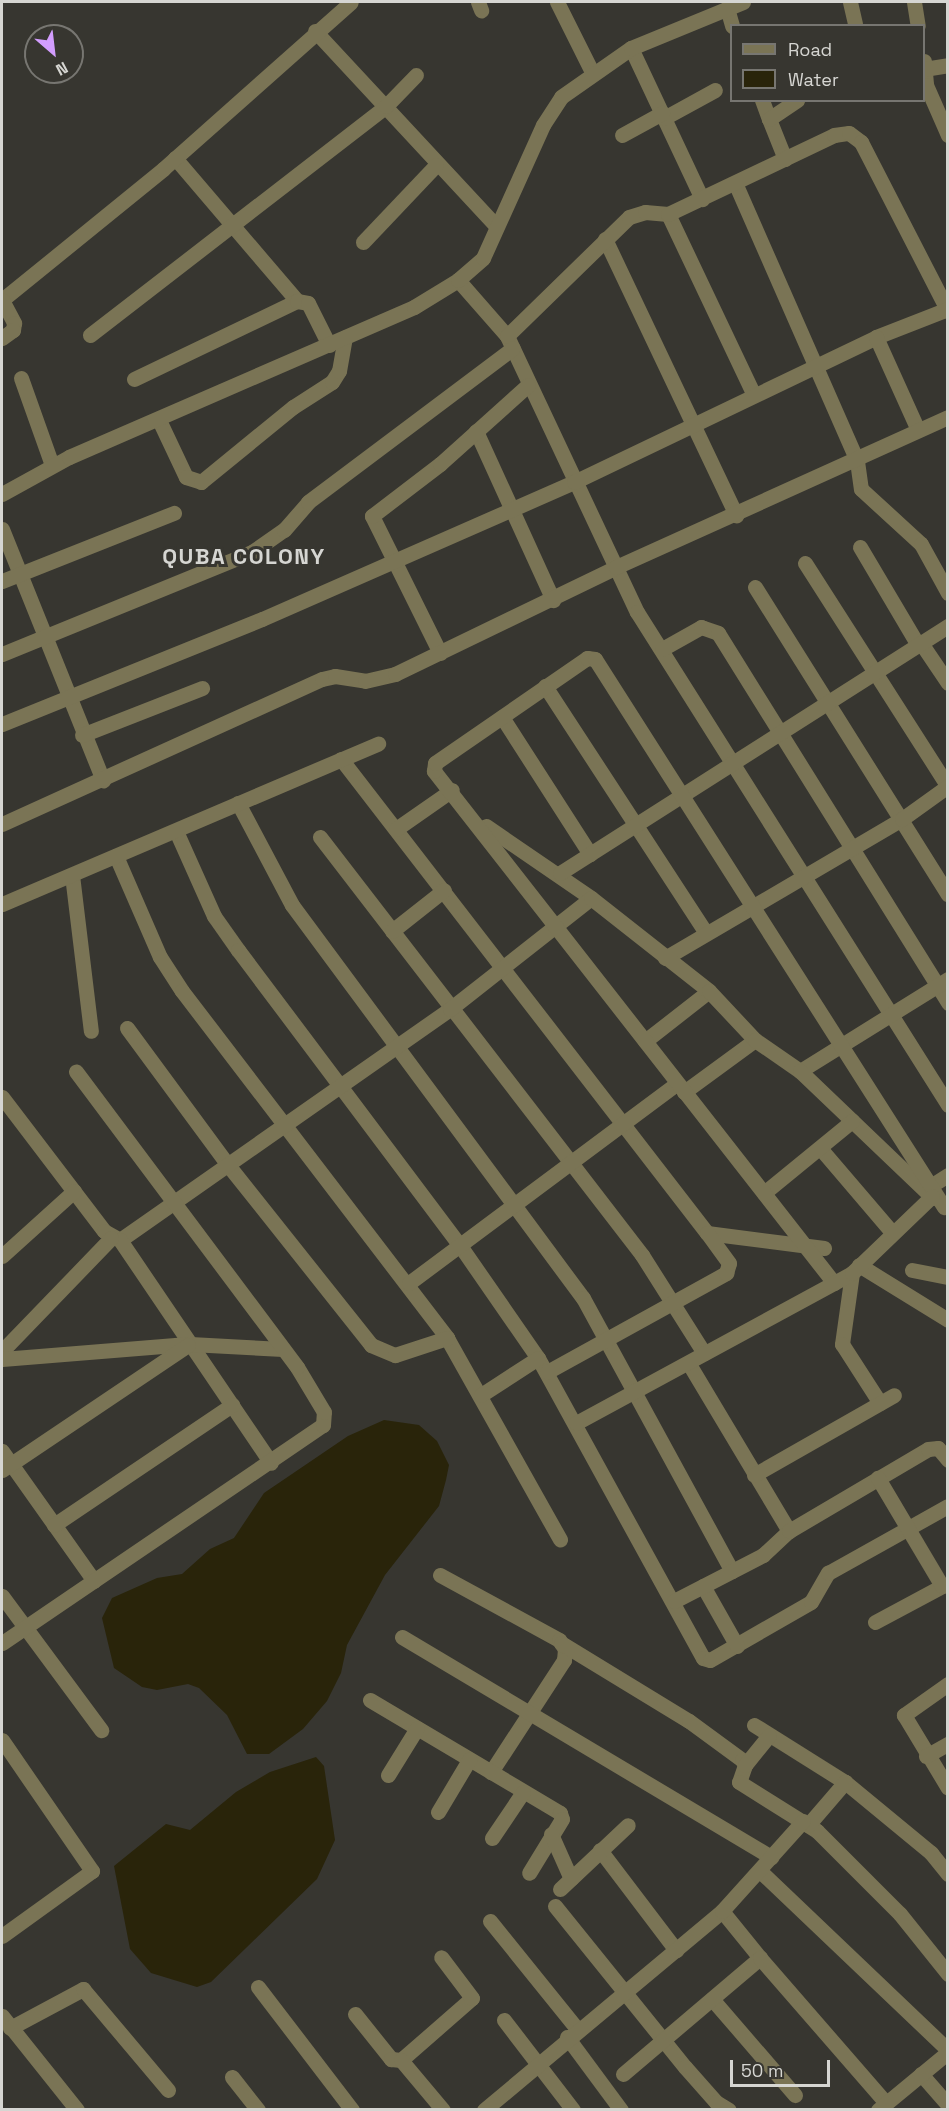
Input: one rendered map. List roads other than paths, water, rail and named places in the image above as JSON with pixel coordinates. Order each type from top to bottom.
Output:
[{"type":"street","points":[[2,338],[13,330],[14,323],[2,300],[175,158],[315,31],[351,2]]},
{"type":"street","points":[[557,2],[593,74]]},
{"type":"street","points":[[2,494],[52,465],[414,307],[458,280],[483,258],[543,125],[561,98],[631,48],[743,2]]},
{"type":"street","points":[[850,2],[855,23]]},
{"type":"street","points":[[914,2],[918,24]]},
{"type":"street","points":[[727,8],[731,24]]},
{"type":"street","points":[[315,31],[386,106],[436,165],[496,226]]},
{"type":"street","points":[[631,48],[702,199]]},
{"type":"street","points":[[925,66],[948,65]]},
{"type":"street","points":[[925,71],[929,93],[948,135]]},
{"type":"street","points":[[90,335],[236,225],[386,106],[416,75]]},
{"type":"street","points":[[622,135],[715,90]]},
{"type":"street","points":[[763,102],[785,159]]},
{"type":"street","points":[[770,118],[794,102]]},
{"type":"street","points":[[2,654],[252,552],[284,530],[308,502],[510,342],[605,239],[629,217],[645,212],[668,214],[736,185],[834,135],[849,133],[861,142],[947,310],[876,337],[814,365],[574,482],[2,724]]},
{"type":"street","points":[[175,158],[236,225],[297,301]]},
{"type":"street","points":[[363,242],[436,165]]},
{"type":"street","points":[[736,185],[857,461],[861,489],[921,544],[948,593]]},
{"type":"street","points":[[668,214],[754,395]]},
{"type":"street","points":[[605,239],[736,516]]},
{"type":"street","points":[[458,280],[510,342],[528,385],[637,612],[948,1105]]},
{"type":"street","points":[[134,379],[297,301],[308,303],[329,345]]},
{"type":"street","points":[[876,337],[918,430]]},
{"type":"street","points":[[159,420],[186,477],[201,482],[292,407],[332,382],[339,371],[345,338]]},
{"type":"street","points":[[21,378],[52,465]]},
{"type":"street","points":[[440,653],[373,522],[375,511],[476,431],[528,385]]},
{"type":"street","points":[[2,824],[322,679],[381,679],[553,600],[616,567],[736,516],[948,417]]},
{"type":"street","points":[[476,431],[553,600]]},
{"type":"street","points":[[2,581],[174,513]]},
{"type":"street","points":[[2,529],[42,637],[103,780]]},
{"type":"street","points":[[860,547],[920,644],[948,683]]},
{"type":"street","points":[[665,958],[849,847],[902,819],[947,786],[873,674],[805,563]]},
{"type":"street","points":[[755,587],[948,895]]},
{"type":"street","points":[[560,873],[948,626]]},
{"type":"street","points":[[662,649],[685,634],[711,627],[849,847],[942,983],[948,1003]]},
{"type":"street","points":[[834,1283],[680,1088],[476,819],[434,771],[435,763],[545,686],[587,658],[595,659],[755,904],[932,1191],[946,1208]]},
{"type":"street","points":[[545,686],[638,825],[706,933]]},
{"type":"street","points":[[82,735],[202,688]]},
{"type":"street","points":[[502,717],[590,854]]},
{"type":"street","points":[[2,904],[378,744]]},
{"type":"street","points":[[341,759],[623,1122],[707,1233],[729,1268],[675,1302],[547,1372]]},
{"type":"street","points":[[396,829],[452,790]]},
{"type":"street","points":[[238,803],[292,905],[583,1298],[732,1571]]},
{"type":"street","points":[[476,819],[560,873],[709,991],[755,1041],[800,1071],[852,1121],[932,1191]]},
{"type":"street","points":[[176,831],[214,915],[461,1247],[547,1372],[706,1661],[737,1646],[811,1602],[828,1573],[948,1506]]},
{"type":"street","points":[[320,837],[568,1165],[675,1302],[704,1353]]},
{"type":"street","points":[[116,856],[160,957],[285,1127],[409,1283],[447,1338],[560,1539]]},
{"type":"street","points":[[72,875],[91,1031]]},
{"type":"street","points":[[392,932],[444,890]]},
{"type":"street","points":[[2,1351],[115,1239],[173,1203],[285,1127],[397,1047],[450,1009],[591,898]]},
{"type":"street","points":[[800,1071],[942,983]]},
{"type":"street","points":[[645,1041],[709,991]]},
{"type":"street","points":[[128,1028],[228,1165],[371,1345],[395,1355],[447,1338]]},
{"type":"street","points":[[409,1283],[461,1247],[623,1122],[755,1041]]},
{"type":"street","points":[[2,1643],[317,1432],[324,1412],[283,1349],[76,1072]]},
{"type":"street","points":[[2,1097],[74,1191],[115,1239],[271,1463]]},
{"type":"street","points":[[764,1193],[852,1121]]},
{"type":"street","points":[[820,1148],[891,1231]]},
{"type":"street","points":[[576,1423],[689,1364],[704,1353],[834,1283],[855,1269],[948,1175]]},
{"type":"street","points":[[2,1256],[74,1191]]},
{"type":"street","points":[[707,1233],[824,1248]]},
{"type":"street","points":[[855,1269],[948,1320]]},
{"type":"street","points":[[855,1269],[842,1344],[880,1403]]},
{"type":"street","points":[[912,1270],[948,1277]]},
{"type":"street","points":[[2,1359],[190,1344],[283,1349]]},
{"type":"street","points":[[94,1581],[54,1525],[4,1462],[190,1344]]},
{"type":"street","points":[[481,1395],[538,1358]]},
{"type":"street","points":[[689,1364],[789,1531]]},
{"type":"street","points":[[754,1474],[894,1395]]},
{"type":"street","points":[[54,1525],[232,1405]]},
{"type":"street","points":[[674,1600],[763,1555],[789,1531],[928,1449],[938,1448],[948,1460]]},
{"type":"street","points":[[875,1622],[942,1586],[911,1528],[878,1478]]},
{"type":"street","points":[[440,1575],[561,1643],[689,1721],[745,1765]]},
{"type":"street","points":[[703,1586],[737,1646]]},
{"type":"street","points":[[2,1596],[101,1730]]},
{"type":"street","points":[[402,1636],[771,1857]]},
{"type":"street","points":[[491,1772],[564,1660],[561,1643]]},
{"type":"street","points":[[948,1683],[904,1715],[926,1756],[948,1788]]},
{"type":"street","points":[[370,1700],[560,1813],[562,1819],[529,1873]]},
{"type":"street","points":[[754,1725],[845,1782],[931,1852],[948,1874]]},
{"type":"street","points":[[388,1775],[417,1728]]},
{"type":"street","points":[[770,1735],[745,1765],[739,1782],[805,1823],[900,1914],[948,1974]]},
{"type":"street","points":[[2,1740],[92,1871],[2,1936]]},
{"type":"street","points":[[926,1756],[948,1744]]},
{"type":"street","points":[[438,1812],[470,1760]]},
{"type":"street","points":[[483,2109],[501,2104],[537,2062],[722,1911],[771,1857],[845,1782]]},
{"type":"street","points":[[492,1838],[523,1792]]},
{"type":"street","points":[[551,1834],[565,1884],[628,1825]]},
{"type":"street","points":[[600,1850],[676,1950]]},
{"type":"street","points":[[722,1911],[882,2106],[948,2051],[760,1871]]},
{"type":"street","points":[[555,1906],[717,2107]]},
{"type":"street","points":[[490,1922],[572,2033],[621,2109]]},
{"type":"street","points":[[355,2014],[391,2060],[401,2060],[472,1998],[441,1957]]},
{"type":"street","points":[[623,2074],[760,1958]]},
{"type":"street","points":[[258,1986],[352,2109]]},
{"type":"street","points":[[78,2109],[6,2022],[83,1989],[168,2090]]},
{"type":"street","points":[[712,1999],[795,2096]]},
{"type":"street","points":[[504,2020],[573,2109]]},
{"type":"street","points":[[401,2060],[443,2109]]},
{"type":"street","points":[[921,2074],[948,2105]]},
{"type":"street","points":[[232,2077],[258,2109]]},
{"type":"water","points":[[384,1420],[419,1425],[437,1441],[449,1465],[446,1480],[439,1506],[385,1575],[347,1645],[341,1673],[327,1701],[303,1729],[269,1754],[247,1754],[227,1715],[199,1688],[188,1684],[157,1690],[142,1687],[114,1668],[102,1618],[112,1598],[157,1578],[182,1574],[210,1549],[234,1538],[264,1493],[348,1436]]},
{"type":"water","points":[[316,1757],[324,1766],[335,1840],[317,1879],[211,1982],[197,1987],[151,1973],[130,1949],[114,1866],[166,1824],[190,1830],[236,1792],[270,1772]]},
{"type":"district","name":"QUBA COLONY","points":[[244,557]]}]
